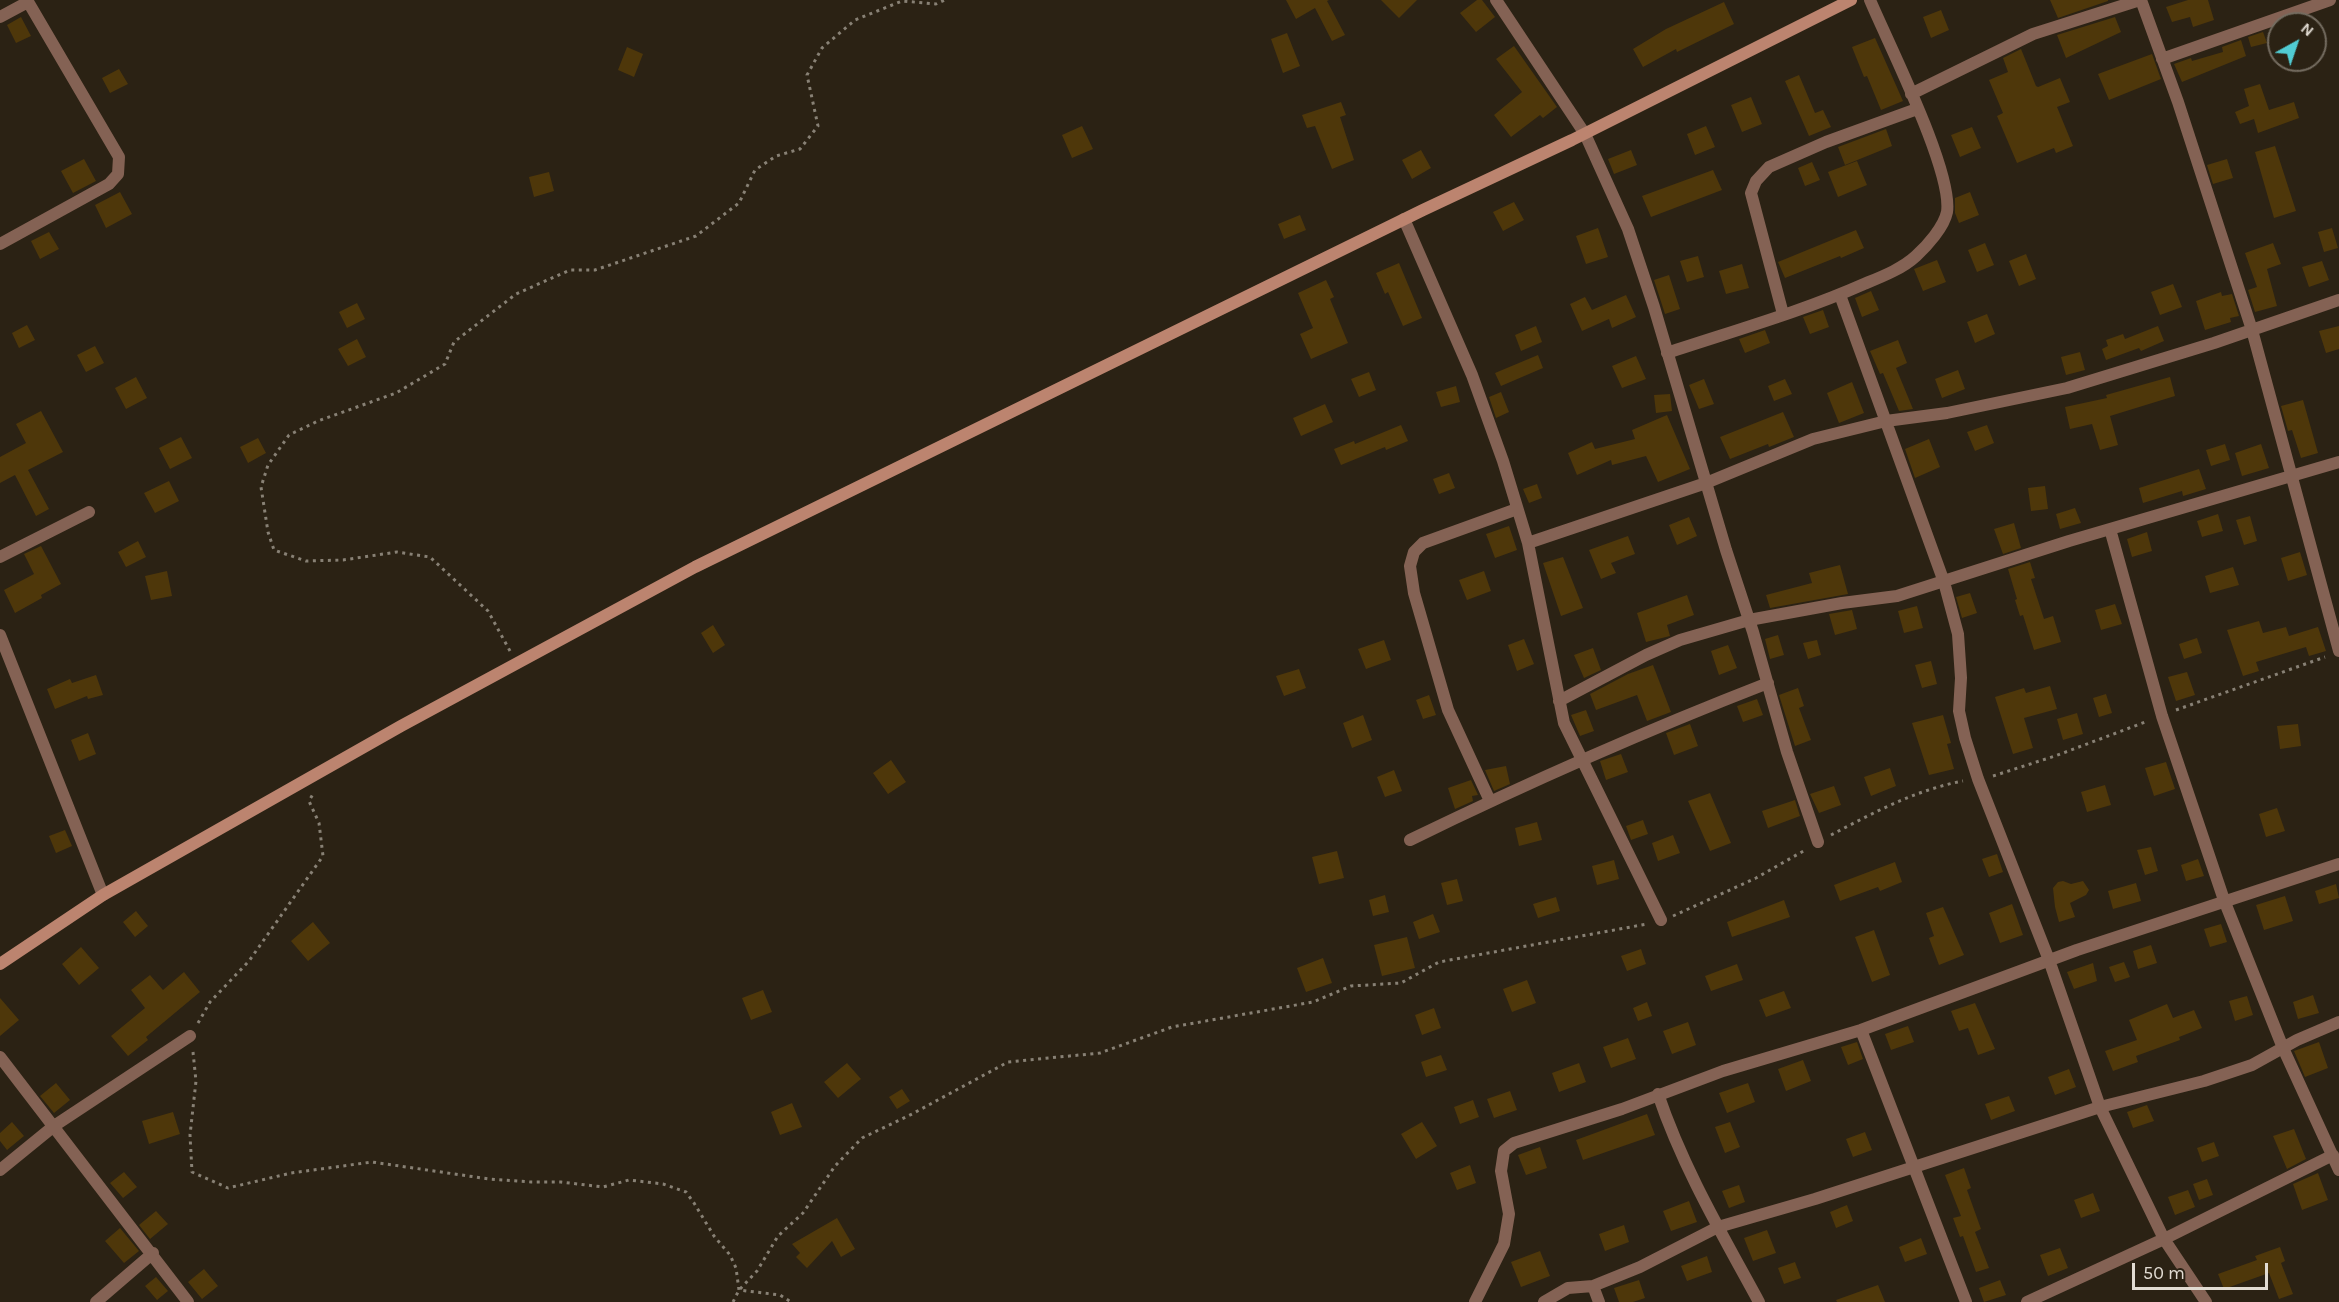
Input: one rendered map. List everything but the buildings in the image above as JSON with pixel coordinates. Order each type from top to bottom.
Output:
[{"type":"main road","points":[[0,964],[103,896],[325,769],[695,567],[1404,219],[1585,134],[1851,0]]},
{"type":"street","points":[[1497,0],[1585,134],[1628,229],[1749,620],[1787,752],[1818,842]]},
{"type":"street","points":[[1667,353],[1840,295],[1886,275],[1916,257],[1937,232],[1947,212],[1944,180],[1911,94],[1869,0]]},
{"type":"street","points":[[1911,94],[2033,34],[2141,0],[2252,330],[2334,653]]},
{"type":"street","points":[[2162,59],[2330,0]]},
{"type":"street","points":[[0,17],[28,1],[119,157],[118,174],[109,184],[0,244]]},
{"type":"street","points":[[1783,314],[1751,193],[1756,181],[1769,167],[1788,158],[1917,109]]},
{"type":"street","points":[[1404,219],[1472,375],[1528,543],[1564,723],[1662,920]]},
{"type":"street","points":[[1840,295],[1944,582],[1958,634],[1961,678],[1959,711],[1978,779],[2049,960],[2100,1107],[2164,1239],[2206,1302]]},
{"type":"street","points":[[1528,543],[1706,483],[1813,439],[1886,421],[1947,413],[2067,388],[2339,300]]},
{"type":"street","points":[[1559,701],[1680,640],[1749,620],[1842,603],[1897,596],[2110,529],[2339,462]]},
{"type":"street","points":[[1490,801],[1448,710],[1414,593],[1410,566],[1414,552],[1423,543],[1517,509]]},
{"type":"street","points":[[0,557],[89,512]]},
{"type":"street","points":[[2110,529],[2162,716],[2224,900],[2283,1048],[2339,1170]]},
{"type":"street","points":[[0,635],[103,896]]},
{"type":"street","points":[[1410,840],[1490,801],[1666,723],[1768,683]]},
{"type":"street","points":[[1475,1302],[1504,1244],[1509,1214],[1501,1171],[1504,1151],[1514,1143],[1622,1109],[1724,1071],[1861,1030],[2049,960],[2224,900],[2339,864]]},
{"type":"street","points":[[1544,1302],[1568,1288],[1593,1286],[1640,1267],[1718,1227],[1815,1199],[2100,1107],[2204,1081],[2252,1065],[2339,1022]]},
{"type":"street","points":[[1861,1030],[1966,1302]]},
{"type":"street","points":[[0,1170],[54,1126],[190,1036]]},
{"type":"street","points":[[0,1057],[153,1253],[188,1302]]},
{"type":"street","points":[[1658,1094],[1669,1127],[1718,1227],[1759,1302]]},
{"type":"street","points":[[2027,1302],[2164,1239],[2333,1155]]},
{"type":"street","points":[[96,1302],[153,1253]]},
{"type":"street","points":[[1593,1286],[1599,1302]]},
{"type":"path","points":[[517,663],[488,611],[430,557],[397,552],[343,560],[306,561],[274,550],[268,532],[261,487],[268,465],[289,435],[318,421],[396,393],[445,364],[454,342],[516,294],[570,270],[595,270],[696,236],[739,203],[755,170],[776,156],[800,149],[818,126],[807,75],[822,48],[855,20],[902,1],[936,4],[945,0]]},
{"type":"path","points":[[733,1302],[739,1290],[757,1271],[778,1236],[803,1213],[835,1167],[862,1138],[1008,1062],[1100,1053],[1172,1027],[1314,1002],[1351,986],[1401,983],[1439,962],[1662,920],[1756,878],[1888,805],[1936,786],[1978,779],[2055,756],[2334,653]]},
{"type":"path","points":[[325,769],[309,801],[319,823],[323,856],[249,962],[210,1002],[190,1036],[196,1081],[190,1135],[192,1172],[228,1188],[291,1173],[372,1162],[520,1181],[561,1182],[603,1187],[629,1180],[663,1184],[686,1192],[694,1203],[714,1236],[730,1255],[736,1268],[739,1290]]},
{"type":"path","points":[[739,1290],[780,1295],[791,1302]]}]
